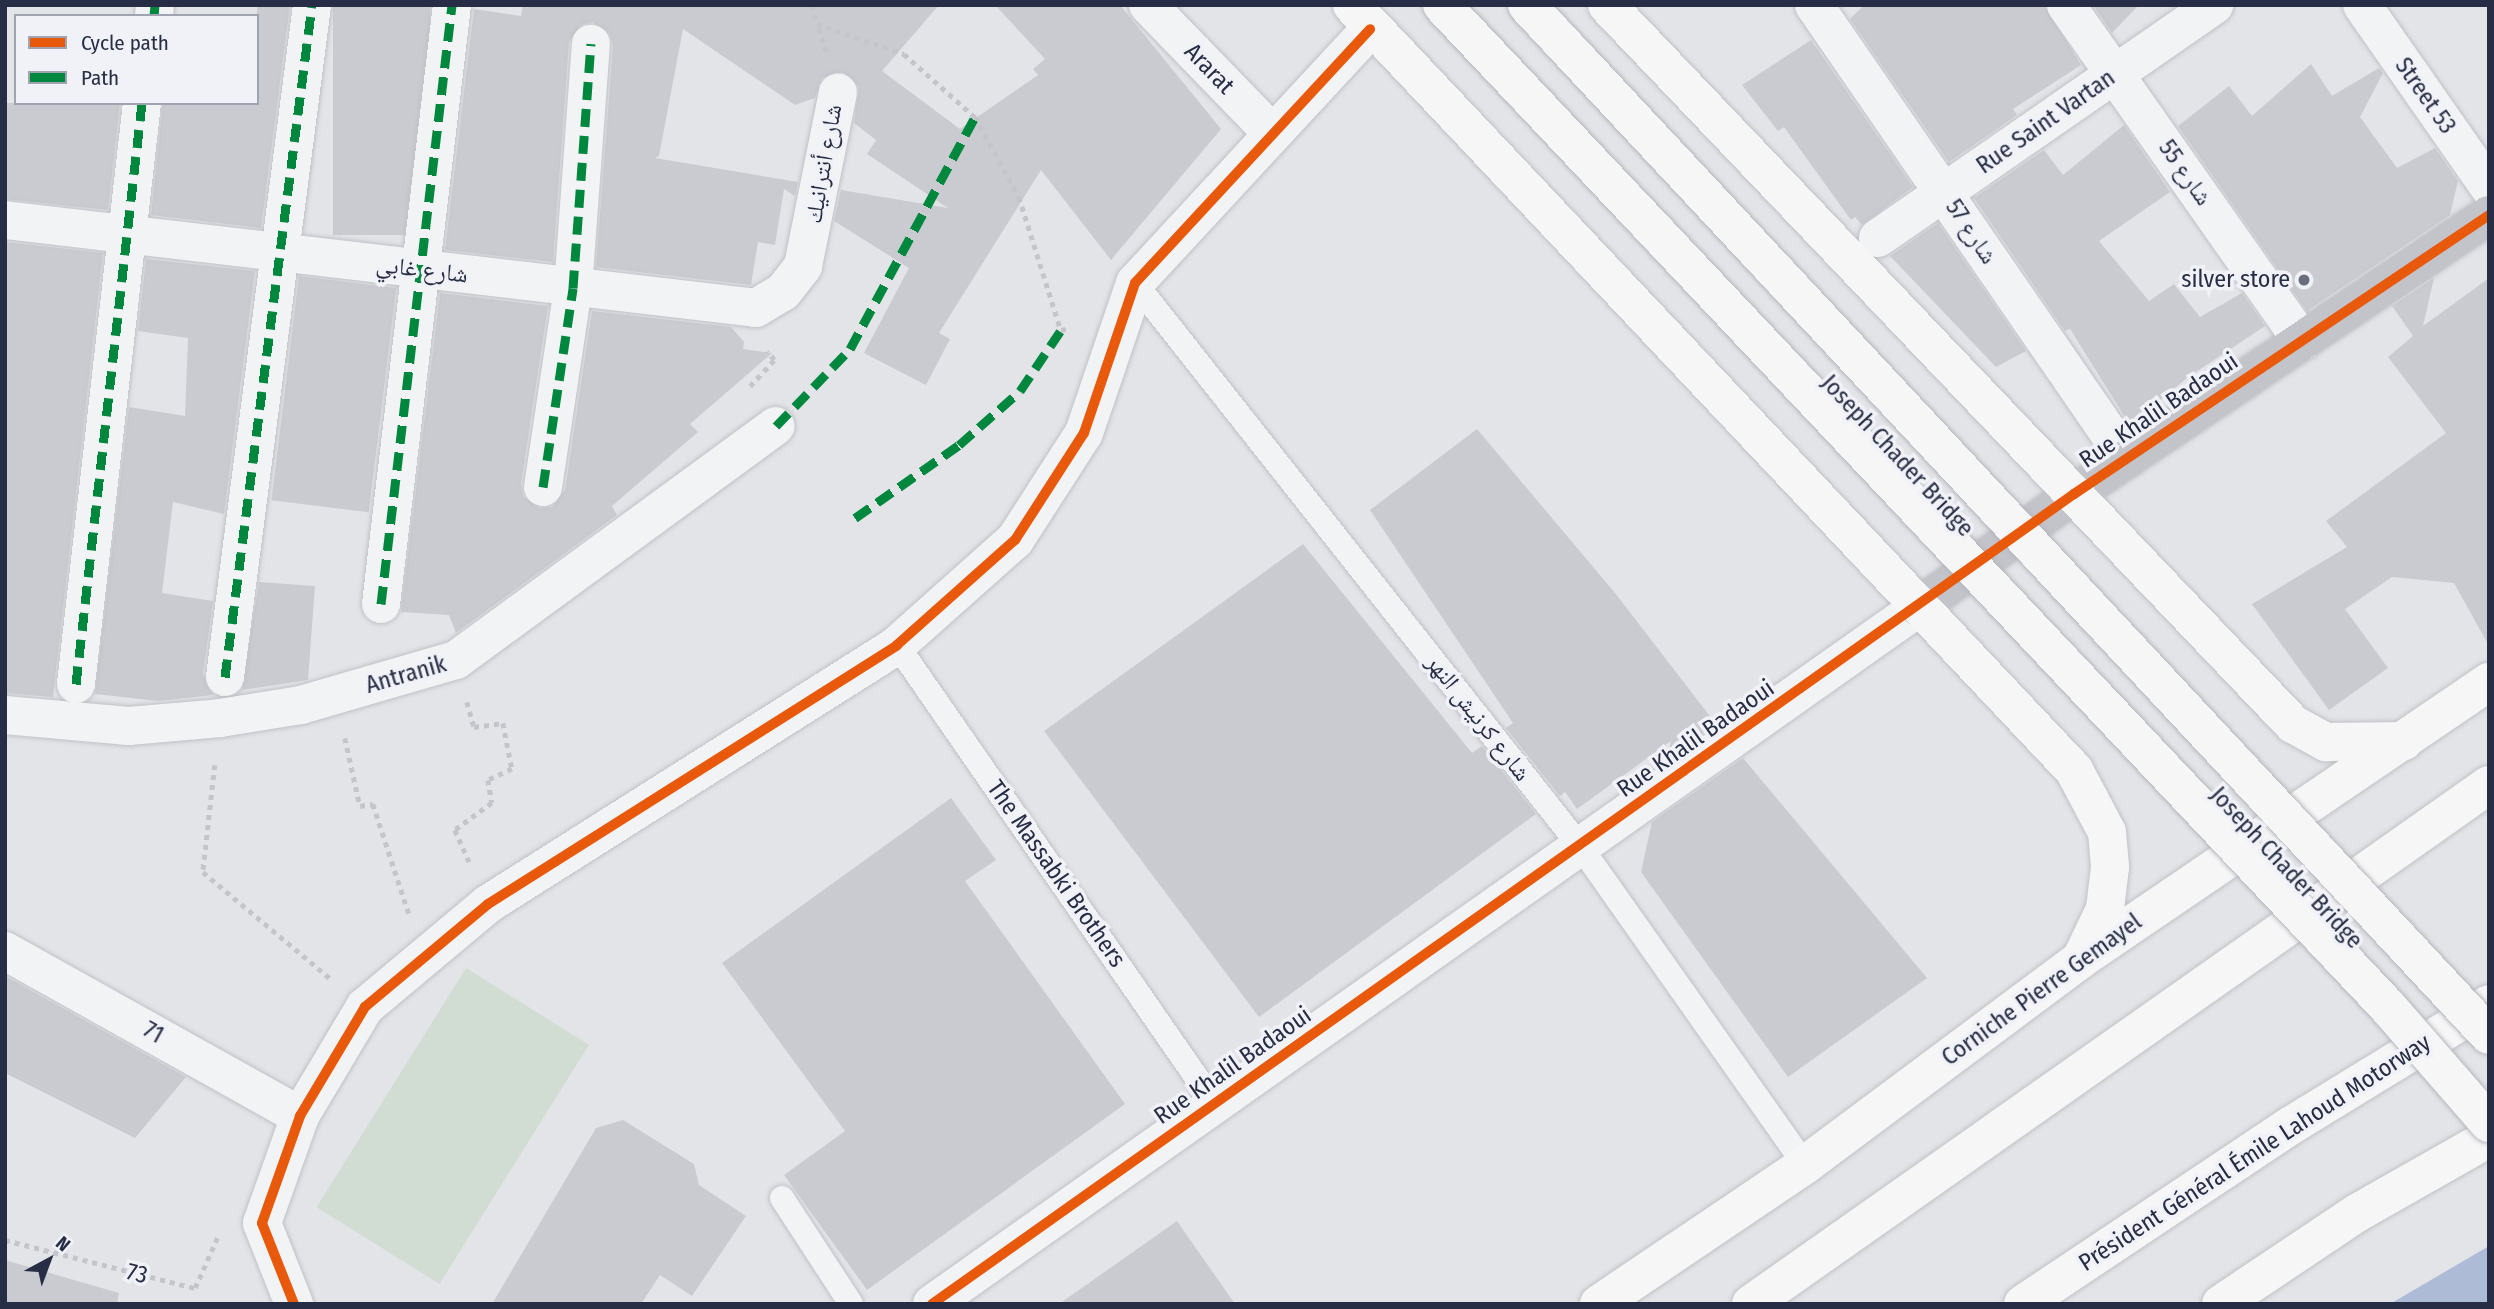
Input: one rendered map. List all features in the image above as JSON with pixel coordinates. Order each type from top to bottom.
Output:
[{"type":"highway","name":"Joseph Chader Bridge","points":[[1442,5],[2388,1007],[2489,1123]]},
{"type":"highway","name":"Joseph Chader Bridge","points":[[1527,5],[2489,1035]]},
{"type":"highway","points":[[1607,5],[2293,724],[2326,742],[2404,741]]},
{"type":"highway","points":[[1361,17],[2074,770],[2108,832],[2110,867],[2105,909],[2081,959]]},
{"type":"highway","name":"Corniche Pierre Gemayel","points":[[1600,1304],[1805,1165],[2081,959],[2489,681]]},
{"type":"highway","points":[[1751,1304],[2489,785]]},
{"type":"highway","name":"Président Général Émile Lahoud Motorway","points":[[2023,1304],[2290,1126],[2489,1004]]},
{"type":"highway","points":[[2221,1304],[2357,1213],[2489,1138]]},
{"type":"street","points":[[225,677],[312,5]]},
{"type":"street","points":[[381,604],[452,5]]},
{"type":"street","name":"Ararat","points":[[1148,5],[1271,132]]},
{"type":"street","name":"شارع 57","points":[[1814,5],[2126,458]]},
{"type":"street","name":"شارع 55","points":[[2066,5],[2302,341]]},
{"type":"street","name":"Rue Saint Vartan","points":[[1878,238],[2214,5]]},
{"type":"street","name":"Street 53","points":[[2362,5],[2489,187]]},
{"type":"street","points":[[294,1304],[262,1223],[300,1116],[365,1007],[424,961],[488,904],[897,645],[1015,540],[1084,433],[1135,283],[1271,132],[1361,17]]},
{"type":"street","points":[[543,487],[573,288],[591,44]]},
{"type":"street","name":"شارع أنترانيك","points":[[714,305],[756,308],[783,292],[803,266],[838,93]]},
{"type":"street","points":[[76,684],[130,234],[142,105]]},
{"type":"street","name":"Rue Khalil Badaoui","points":[[932,1304],[1919,607],[2074,494],[2489,215]]},
{"type":"street","name":"شارع غابي","points":[[5,220],[714,305]]},
{"type":"street","name":"Antranik","points":[[5,715],[129,726],[220,718],[301,705],[456,660],[776,426]]},
{"type":"street","name":"71","points":[[5,951],[300,1116]]},
{"type":"lane","name":"شارع كرنيش النهر","points":[[1135,283],[1580,846],[1805,1165]]},
{"type":"lane","name":"The Massabki Brothers","points":[[897,645],[1215,1104]]},
{"type":"lane","points":[[782,1198],[851,1304]]},
{"type":"path","points":[[817,24],[904,54],[975,117],[1019,197],[1061,330],[1123,320]]},
{"type":"path","points":[[761,343],[774,360],[738,399],[776,426]]},
{"type":"path","points":[[456,660],[474,727],[503,723],[512,769],[488,780],[492,803],[455,830],[488,904]]},
{"type":"path","points":[[336,695],[360,806],[373,804],[424,961]]},
{"type":"path","points":[[220,718],[203,872],[365,1007]]},
{"type":"shaded area","points":[[466,968],[589,1045],[440,1284],[317,1207]]},
{"type":"water","points":[[2489,1246],[2489,1304],[2390,1304]]},
{"type":"building","points":[[257,5],[290,5],[261,228],[151,215],[163,105],[259,105]]},
{"type":"building","points":[[333,5],[430,5],[430,235],[333,235]]},
{"type":"building","points":[[523,5],[939,5],[882,71],[960,129],[1038,75],[1033,69],[1045,59],[995,5],[1120,5],[1221,129],[1111,260],[1041,170],[939,333],[950,339],[926,385],[864,353],[909,268],[834,221],[841,190],[948,208],[867,154],[876,140],[854,123],[859,87],[843,72],[822,78],[815,98],[795,105],[683,29],[659,156],[655,158],[798,182],[795,196],[784,189],[775,245],[758,242],[751,285],[596,267],[613,46],[610,34],[593,22],[581,25],[569,42],[553,262],[445,250],[474,9],[521,16]]},
{"type":"building","points":[[1864,5],[2044,5],[2081,65],[2013,109],[2017,115],[1949,162],[1850,19]]},
{"type":"building","points":[[2093,5],[2139,5],[2112,33]]},
{"type":"building","points":[[1811,40],[1913,187],[1862,225],[1855,217],[1851,220],[1784,127],[1778,131],[1742,85]]},
{"type":"building","points":[[2311,64],[2332,96],[2379,68],[2383,73],[2360,117],[2397,168],[2435,148],[2458,181],[2450,215],[2307,311],[2178,126],[2229,86],[2252,116]]},
{"type":"building","points":[[5,103],[120,105],[108,210],[5,199]]},
{"type":"building","points":[[2124,125],[2170,192],[2099,241],[2149,301],[2174,284],[2200,317],[2242,293],[2265,326],[2187,378],[2130,425],[2070,329],[2065,331],[1974,198],[2044,150],[2063,175]]},
{"type":"building","points":[[1938,223],[2026,351],[1996,367],[1890,256]]},
{"type":"building","points":[[5,242],[103,253],[53,697],[5,693]]},
{"type":"building","points":[[146,259],[255,271],[224,514],[173,502],[162,593],[213,601],[203,674],[213,695],[158,701],[95,694],[129,407],[185,416],[188,338],[138,331]]},
{"type":"building","points":[[299,276],[396,288],[369,512],[271,500]]},
{"type":"building","points":[[2434,278],[2423,326],[2489,278],[2489,646],[2454,583],[2392,577],[2345,609],[2388,668],[2329,710],[2252,604],[2347,547],[2326,521],[2446,433],[2388,357],[2413,336],[2392,306]]},
{"type":"building","points":[[440,293],[548,306],[521,484],[523,496],[539,508],[552,507],[565,490],[592,311],[731,327],[744,342],[743,349],[772,353],[690,424],[698,432],[612,506],[617,515],[456,633],[449,615],[401,612]]},
{"type":"building","points":[[1477,429],[1615,593],[1716,724],[1667,758],[1671,741],[1577,809],[1565,792],[1560,796],[1506,728],[1513,723],[1370,510]]},
{"type":"building","points":[[1303,544],[1472,753],[1482,746],[1536,814],[1259,1017],[1044,731]]},
{"type":"building","points":[[259,582],[315,586],[308,680],[242,690]]},
{"type":"building","points":[[1743,758],[1927,978],[1788,1077],[1641,872],[1652,822]]},
{"type":"building","points":[[951,798],[996,860],[965,881],[1125,1104],[867,1290],[784,1175],[845,1131],[722,963]]},
{"type":"building","points":[[5,976],[186,1077],[135,1138],[5,1073]]},
{"type":"building","points":[[623,1120],[694,1164],[699,1185],[746,1216],[692,1296],[660,1275],[641,1304],[492,1304],[596,1128]]},
{"type":"building","points":[[1177,1221],[1235,1304],[1059,1304]]},
{"type":"building","points":[[5,1260],[119,1293],[117,1304],[5,1304]]},
{"type":"marked path","points":[[154,14],[155,5]]},
{"type":"marked path","points":[[225,677],[312,5]]},
{"type":"marked path","points":[[381,604],[452,5]]},
{"type":"marked path","points":[[543,487],[573,288],[591,44]]},
{"type":"marked path","points":[[76,684],[142,105]]},
{"type":"marked path","points":[[776,426],[850,349],[975,117]]},
{"type":"marked path","points":[[855,518],[959,445],[1020,391],[1061,330]]},
{"type":"cycle path","points":[[294,1304],[262,1223],[300,1116],[365,1007],[488,904],[897,645],[1015,540],[1084,433],[1135,283],[1370,29]]},
{"type":"cycle path","points":[[932,1304],[2074,494],[2489,215]]},
{"type":"place","name":"silver store","points":[[2304,280]]}]
